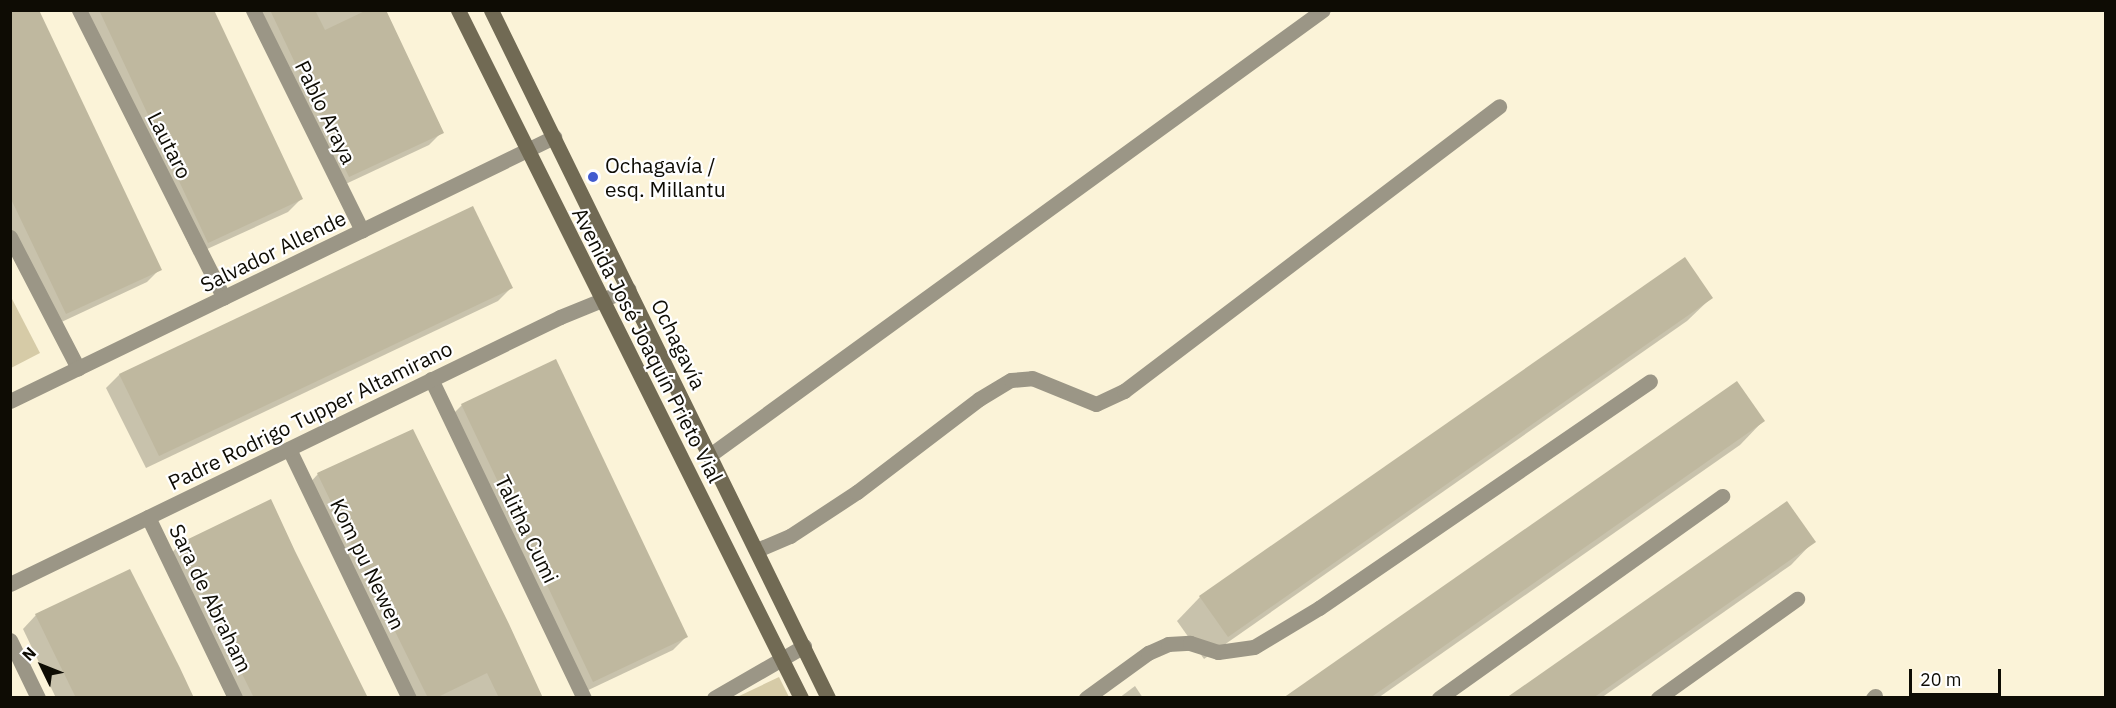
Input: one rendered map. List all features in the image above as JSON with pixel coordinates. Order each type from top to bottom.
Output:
[{"type":"main road","name":"Avenida José Joaquín Prieto Vial","points":[[458,10],[801,698]]},
{"type":"main road","name":"Ochagavía","points":[[491,10],[828,698]]},
{"type":"street","name":"Lautaro","points":[[79,10],[224,298]]},
{"type":"street","name":"Pablo Araya","points":[[253,10],[362,231]]},
{"type":"street","points":[[710,455],[1323,10]]},
{"type":"street","points":[[757,550],[790,536],[857,492],[979,399],[1011,380],[1032,378],[1096,404],[1124,391],[1499,106]]},
{"type":"street","name":"Salvador Allende","points":[[10,401],[554,137]]},
{"type":"street","points":[[10,237],[78,368]]},
{"type":"street","name":"Padre Rodrigo Tupper Altamirano","points":[[10,584],[560,317],[629,289]]},
{"type":"street","name":"Talitha Cumi","points":[[431,380],[584,698]]},
{"type":"street","points":[[1086,698],[1148,653],[1168,644],[1190,643],[1218,652],[1254,647],[1319,608],[1650,381]]},
{"type":"street","name":"Kom pu Newen","points":[[289,449],[410,698]]},
{"type":"street","points":[[1439,698],[1722,496]]},
{"type":"street","name":"Sara de Abraham","points":[[148,517],[235,698]]},
{"type":"street","points":[[1658,698],[1797,599]]},
{"type":"street","points":[[10,640],[38,698]]},
{"type":"street","points":[[714,698],[782,662],[804,646]]},
{"type":"shaded area","points":[[10,295],[40,353],[11,368],[10,368]]},
{"type":"shaded area","points":[[779,677],[789,697],[737,697]]},
{"type":"building","points":[[10,10],[39,10],[162,270],[66,314],[10,197]]},
{"type":"building","points":[[99,10],[214,10],[303,199],[208,243]]},
{"type":"building","points":[[270,10],[315,10],[325,30],[367,10],[386,10],[444,133],[349,177]]},
{"type":"building","points":[[473,206],[513,288],[159,456],[119,374]]},
{"type":"building","points":[[1685,257],[1713,298],[1228,637],[1199,596]]},
{"type":"building","points":[[556,359],[688,637],[593,682],[461,404]]},
{"type":"building","points":[[1737,381],[1765,421],[1370,698],[1283,698]]},
{"type":"building","points":[[413,429],[543,698],[499,698],[487,673],[436,698],[428,698],[317,473]]},
{"type":"building","points":[[271,499],[368,698],[254,698],[194,577],[178,544]]},
{"type":"building","points":[[1787,501],[1816,542],[1593,698],[1506,698]]},
{"type":"building","points":[[130,569],[194,698],[76,698],[35,614]]},
{"type":"place","name":"Ochagavía / esq. Millantu","points":[[593,177]]}]
